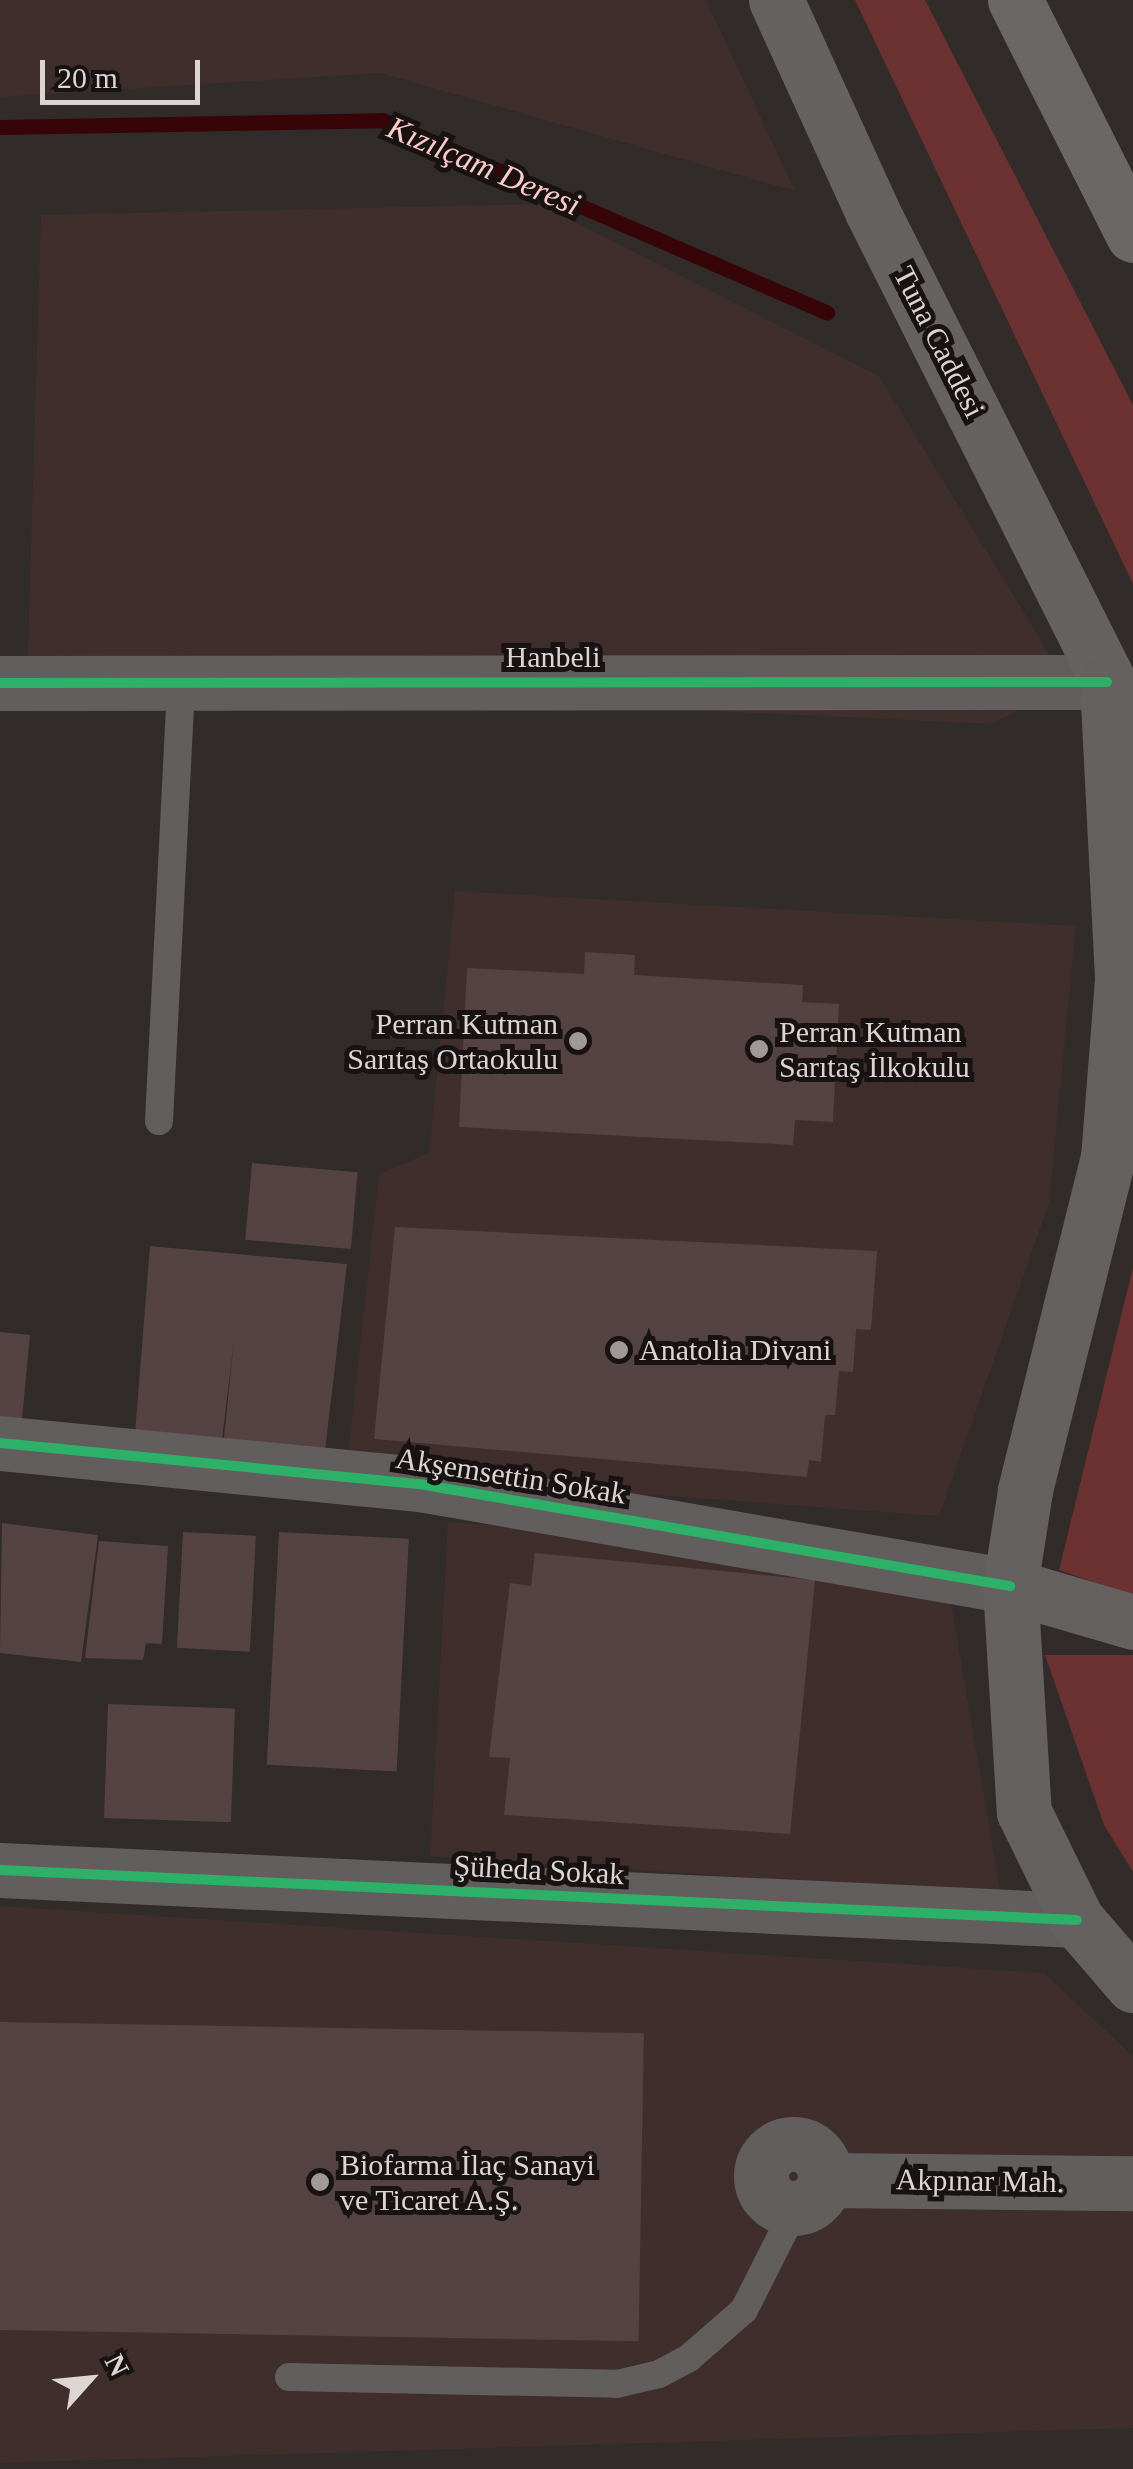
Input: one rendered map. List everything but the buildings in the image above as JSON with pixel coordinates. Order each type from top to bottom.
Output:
[{"type":"highway","points":[[1015,0],[1133,235]]},
{"type":"main road","name":"Tuna Caddesi","points":[[776,0],[872,212],[1133,729]]},
{"type":"main road","points":[[1107,682],[1122,980],[1108,1157],[1025,1491],[1010,1586],[1024,1812],[1076,1920],[1133,1985]]},
{"type":"main road","points":[[1010,1586],[1133,1622]]},
{"type":"street","name":"Hanbeli","points":[[0,682],[1107,682]]},
{"type":"street","name":"Akşemsettin Sokak","points":[[0,1443],[424,1485],[1010,1586]]},
{"type":"street","name":"Şüheda Sokak","points":[[0,1870],[1076,1920]]},
{"type":"street","name":"Akpınar Mah.","points":[[811,2194],[1133,2183]]},
{"type":"lane","points":[[159,1122],[181,683]]},
{"type":"lane","points":[[290,2377],[618,2384],[659,2374],[708,2344],[744,2310],[811,2194]]},
{"type":"shaded area","points":[[0,0],[706,0],[795,191],[381,73],[0,97]]},
{"type":"shaded area","points":[[855,0],[925,0],[1133,405],[1133,584]]},
{"type":"shaded area","points":[[539,204],[879,376],[1069,686],[991,724],[27,679],[41,215]]},
{"type":"shaded area","points":[[455,891],[1076,926],[1049,1203],[939,1516],[426,1478],[347,1463],[379,1174],[429,1153]]},
{"type":"shaded area","points":[[1133,1267],[1133,1596],[1059,1570]]},
{"type":"shaded area","points":[[448,1522],[943,1556],[1001,1895],[430,1856]]},
{"type":"shaded area","points":[[1045,1655],[1133,1655],[1133,1872],[1104,1825]]},
{"type":"shaded area","points":[[0,1906],[1044,1973],[1133,2056],[1133,2428],[0,2463]]},
{"type":"waterway","name":"Kızılçam Deresi","points":[[0,127],[382,120],[827,313]]},
{"type":"cycle path","points":[[0,683],[1107,682]]},
{"type":"cycle path","points":[[0,1443],[425,1485],[1010,1586]]},
{"type":"cycle path","points":[[0,1870],[1077,1920]]},
{"type":"place","name":"Perran Kutman Sarıtaş Ortaokulu","points":[[578,1041]]},
{"type":"place","name":"Perran Kutman Sarıtaş İlkokulu","points":[[759,1049]]},
{"type":"place","name":"Anatolia Divani","points":[[619,1350]]},
{"type":"place","name":"Biofarma İlaç Sanayi ve Ticaret A.Ş.","points":[[320,2182]]}]
